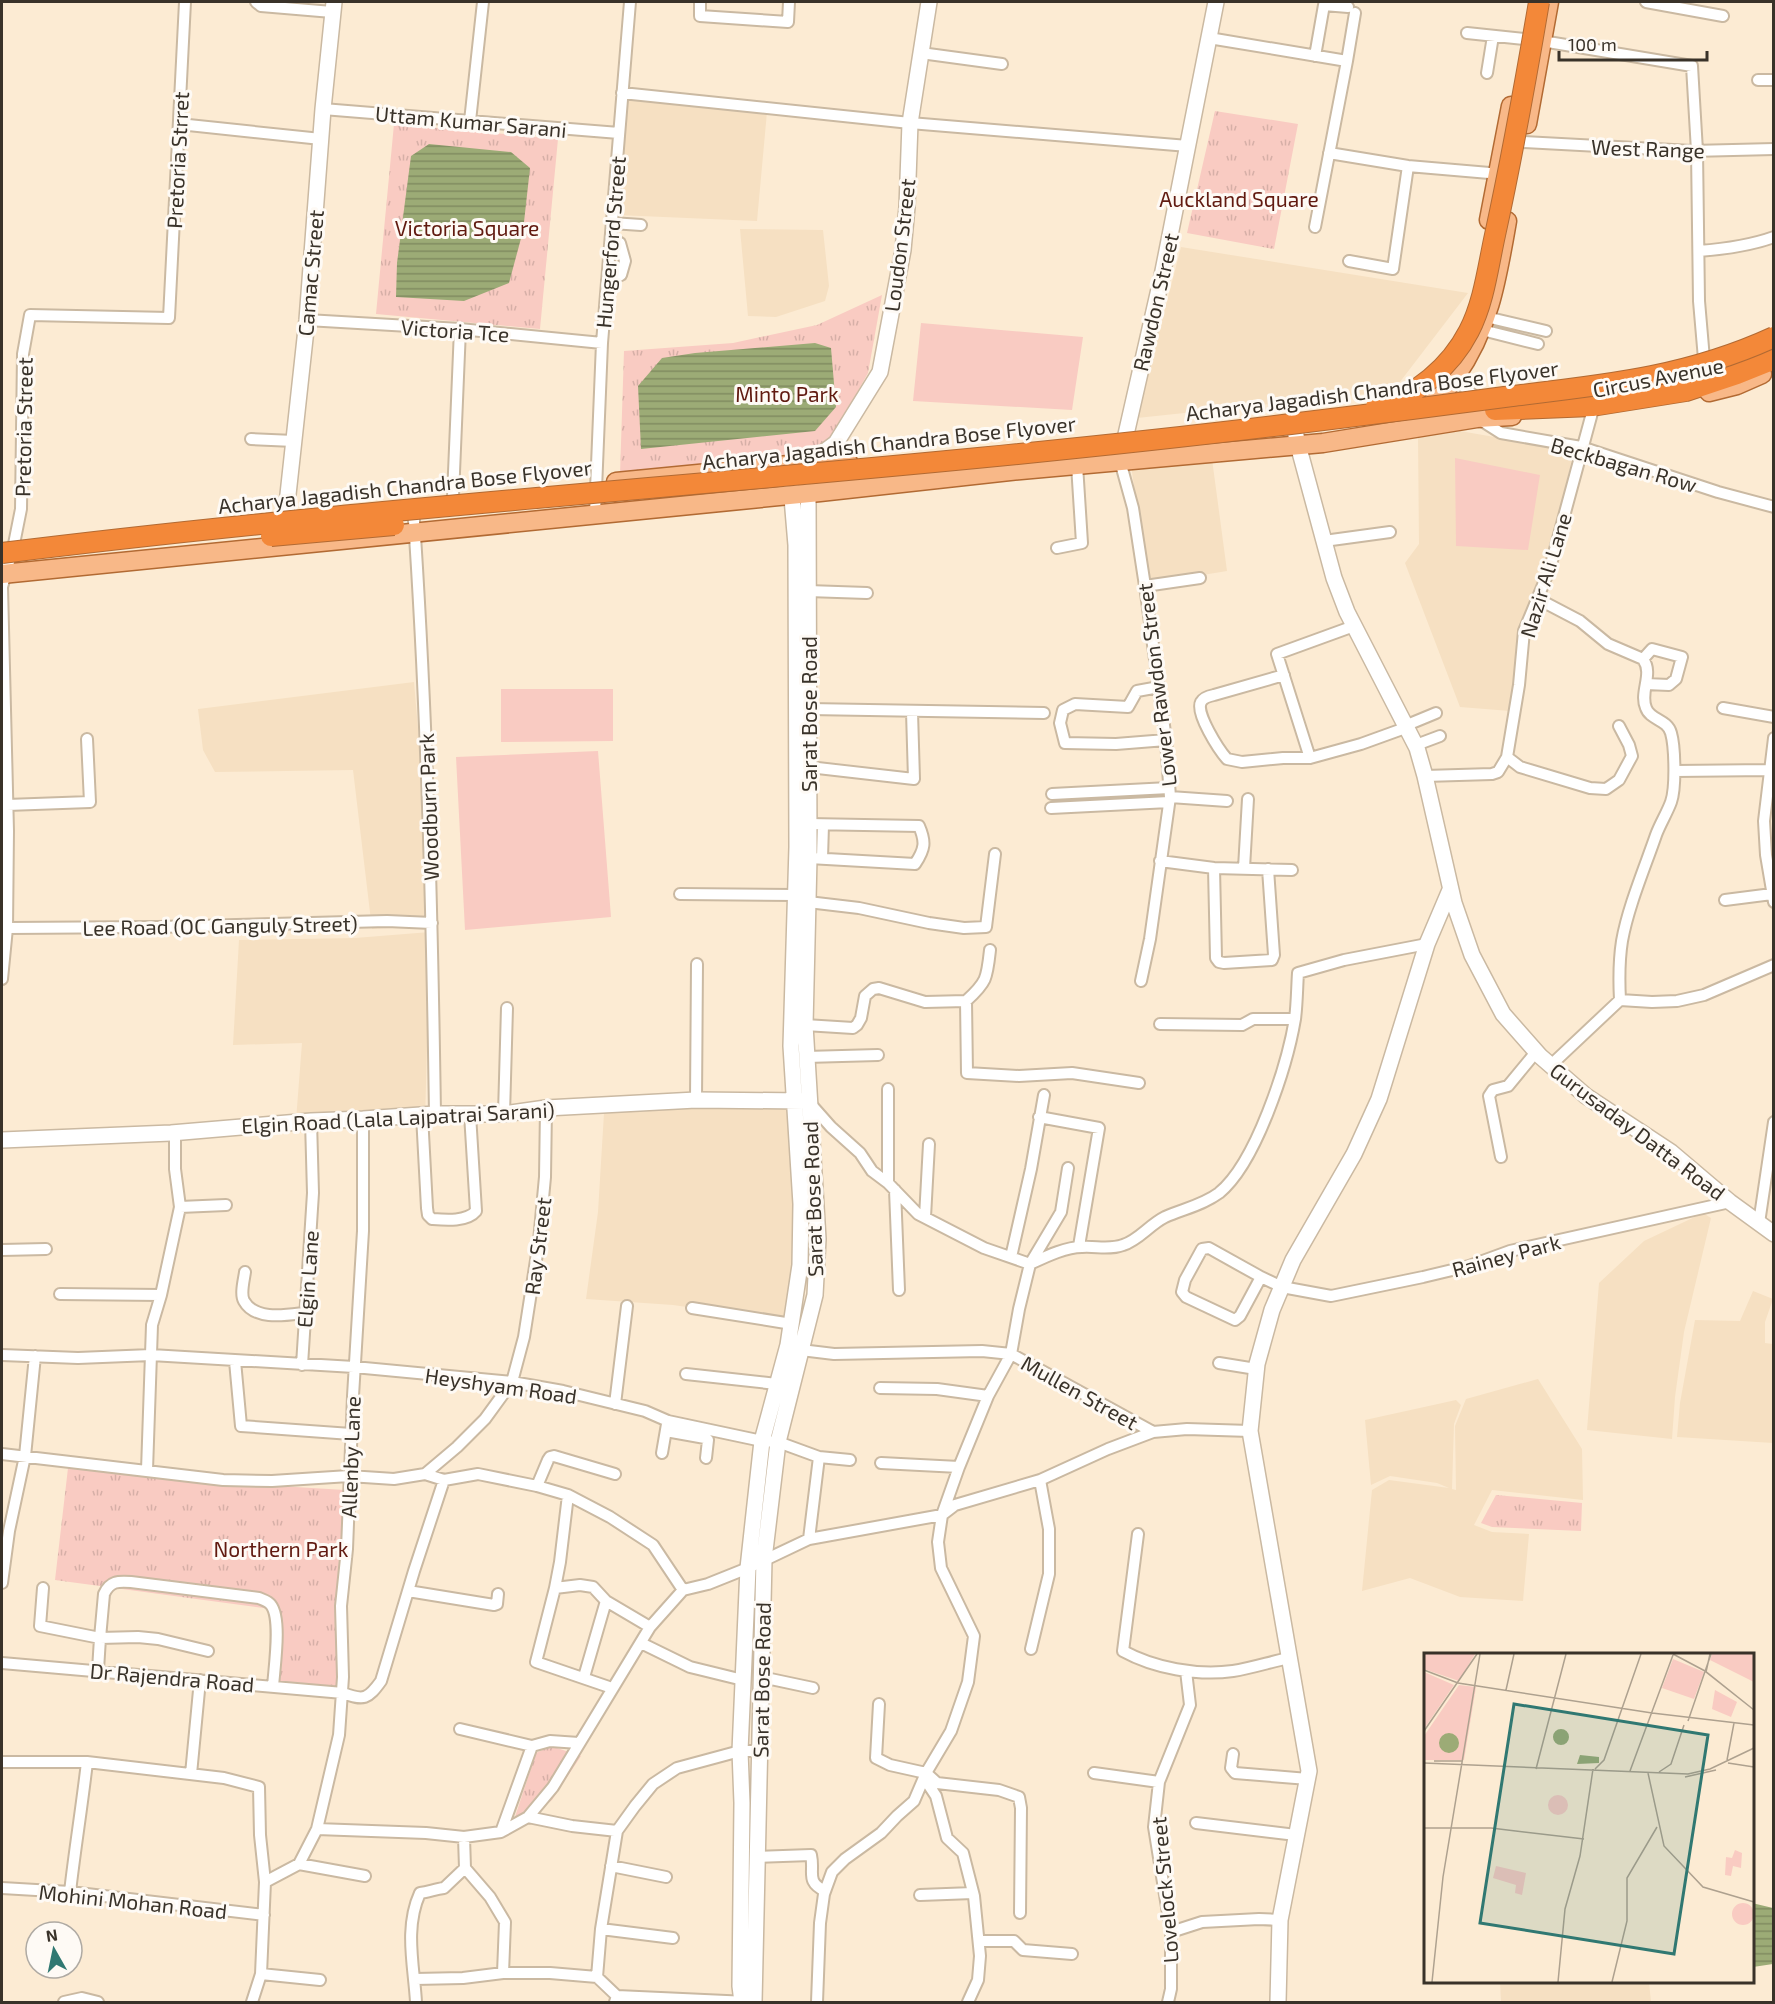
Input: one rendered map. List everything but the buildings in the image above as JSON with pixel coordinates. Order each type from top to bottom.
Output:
[{"type":"highway","points":[[1268,428],[1380,406],[1411,392],[1430,379],[1446,363],[1469,332],[1479,309],[1504,194],[1539,2]]},
{"type":"highway","name":"Acharya Jagadish Chandra Bose Flyover","points":[[6,547],[118,539],[610,491],[789,477],[1268,428],[1646,379],[1718,360],[1773,337]]},
{"type":"highway","points":[[1486,414],[1592,406],[1686,391],[1773,359]]},
{"type":"highway","name":"Acharya Jagadish Chandra Bose Flyover","points":[[3,571],[148,548],[795,488],[974,467],[1220,444],[1486,414]]},
{"type":"main road","name":"Loudon Street","points":[[809,463],[836,443],[880,372],[903,250],[910,123],[929,2]]},
{"type":"main road","name":"Rawdon Street","points":[[1120,461],[1162,276],[1216,2]]},
{"type":"main road","points":[[1418,428],[1413,405],[1459,334],[1467,315],[1507,175],[1523,142],[1533,40],[1531,2]]},
{"type":"main road","points":[[1440,425],[1433,401],[1443,394],[1469,357],[1492,298],[1507,175],[1533,40],[1550,2]]},
{"type":"main road","name":"Camac Street","points":[[286,544],[286,513],[307,320],[333,7]]},
{"type":"main road","name":"Circus Avenue","points":[[6,547],[412,500],[809,463],[854,462],[1124,438],[1293,421],[1473,395],[1627,378],[1704,359],[1773,331]]},
{"type":"main road","name":"Acharya Jagadish Chandra Bose Flyover","points":[[1486,414],[1673,386],[1773,350]]},
{"type":"main road","name":"Circus Avenue","points":[[3,571],[1077,465],[1323,443],[1440,425],[1486,414],[1592,413],[1624,410],[1676,401],[1737,385],[1773,369]]},
{"type":"main road","name":"Gurusaday Datta Road","points":[[1293,421],[1334,578],[1354,626],[1416,745],[1450,890],[1472,955],[1503,1014],[1536,1052],[1586,1096],[1671,1152],[1730,1202],[1773,1234]]},
{"type":"main road","name":"Sarat Bose Road","points":[[754,2002],[764,1559],[778,1442],[815,1295],[818,1239],[802,1101],[806,1057],[802,899],[816,858],[816,824],[808,767],[808,591],[800,494],[809,463]]},
{"type":"main road","points":[[742,2002],[740,1986],[741,1751],[748,1568],[762,1441],[792,1324],[801,1255],[802,1101],[791,1046],[802,899],[796,545],[800,494],[790,465]]},
{"type":"main road","points":[[1278,2002],[1280,1920],[1309,1771],[1250,1431],[1256,1369],[1272,1310],[1293,1260],[1354,1154],[1379,1099],[1427,944],[1450,890]]},
{"type":"main road","name":"Elgin Road (Lala Lajpatrai Sarani)","points":[[2,1140],[175,1132],[311,1120],[504,1113],[546,1108],[696,1100],[802,1101]]},
{"type":"street","name":"Pretoria Strret","points":[[30,315],[169,318],[185,2]]},
{"type":"street","points":[[256,2],[261,6],[333,7]]},
{"type":"street","points":[[470,122],[483,2]]},
{"type":"street","name":"Hungerford Street","points":[[595,514],[602,343],[630,2]]},
{"type":"street","points":[[700,2],[700,16],[788,22],[789,2]]},
{"type":"street","points":[[1646,2],[1723,16]]},
{"type":"street","points":[[1315,56],[1324,5],[1351,10],[1347,62],[1315,227]]},
{"type":"street","points":[[1467,33],[1533,40],[1692,66],[1697,151],[1699,301],[1704,359]]},
{"type":"street","points":[[1487,73],[1493,36]]},
{"type":"street","points":[[1209,38],[1347,62]]},
{"type":"street","points":[[921,52],[1002,64]]},
{"type":"street","points":[[1758,80],[1773,80]]},
{"type":"street","points":[[622,93],[910,123],[1188,146]]},
{"type":"street","name":"Uttam Kumar Sarani","points":[[323,109],[619,133]]},
{"type":"street","points":[[179,124],[321,139]]},
{"type":"street","name":"West Range","points":[[1523,142],[1697,151],[1773,149]]},
{"type":"street","points":[[1329,153],[1408,166],[1507,175]]},
{"type":"street","points":[[1349,261],[1393,269],[1408,166]]},
{"type":"street","points":[[612,223],[641,225]]},
{"type":"street","points":[[1699,251],[1731,248],[1773,237]]},
{"type":"street","points":[[607,280],[621,275],[625,261],[620,243],[610,239]]},
{"type":"street","name":"Pretoria Street","points":[[2,977],[7,928],[5,831],[7,805],[2,587],[6,547],[21,509],[24,354],[30,315]]},
{"type":"street","name":"Victoria Tce","points":[[307,320],[460,329],[602,343]]},
{"type":"street","points":[[1484,323],[1546,331]]},
{"type":"street","points":[[1484,323],[1538,344]]},
{"type":"street","points":[[453,496],[460,329]]},
{"type":"street","points":[[1459,371],[1463,386],[1473,395],[1486,414]]},
{"type":"street","name":"Nazir Ali Lane","points":[[1507,757],[1519,685],[1524,631],[1550,568],[1592,413]]},
{"type":"street","name":"Beckbagan Row","points":[[1486,414],[1501,433],[1581,447],[1718,492],[1773,507]]},
{"type":"street","points":[[251,439],[294,441]]},
{"type":"street","name":"Lower Rawdon Street","points":[[1120,461],[1133,508],[1145,586],[1166,740],[1170,796],[1150,939],[1141,981]]},
{"type":"street","points":[[1057,548],[1082,543],[1077,465]]},
{"type":"street","name":"Woodburn Park","points":[[412,500],[422,663],[432,923],[427,1209],[432,1219],[466,1218],[472,1216],[476,1211],[470,1114]]},
{"type":"street","points":[[1323,541],[1390,532]]},
{"type":"street","points":[[1145,586],[1200,578]]},
{"type":"street","points":[[808,591],[867,593]]},
{"type":"street","points":[[1538,599],[1580,621],[1608,644],[1643,659],[1648,670],[1644,699],[1646,708],[1649,714],[1666,724],[1671,733],[1675,771],[1672,800],[1657,833],[1622,940],[1619,970],[1620,1000]]},
{"type":"street","points":[[1310,758],[1277,654],[1354,626]]},
{"type":"street","points":[[1643,659],[1652,649],[1682,657],[1676,679],[1669,685],[1646,684]]},
{"type":"street","points":[[1284,675],[1206,697],[1201,702],[1200,706],[1214,742],[1227,759],[1231,761],[1310,758],[1436,714]]},
{"type":"street","points":[[1159,687],[1137,691],[1128,707],[1075,704],[1063,710],[1060,723],[1061,734],[1065,743],[1116,744],[1166,740]]},
{"type":"street","points":[[1723,708],[1773,717]]},
{"type":"street","points":[[809,710],[1044,713]]},
{"type":"street","points":[[808,767],[915,779],[912,712]]},
{"type":"street","points":[[1425,776],[1492,774],[1498,772],[1507,757],[1520,767],[1590,788],[1606,789],[1619,780],[1632,756],[1619,726]]},
{"type":"street","points":[[1416,745],[1440,736]]},
{"type":"street","points":[[1725,900],[1773,898],[1766,855],[1769,770],[1773,738]]},
{"type":"street","points":[[7,805],[90,802],[87,739]]},
{"type":"street","points":[[1675,771],[1769,770]]},
{"type":"street","points":[[1052,794],[1170,796],[1227,801]]},
{"type":"street","points":[[1051,808],[1170,796]]},
{"type":"street","points":[[1244,868],[1248,799]]},
{"type":"street","points":[[816,824],[919,826],[924,839],[923,852],[915,864],[816,858]]},
{"type":"street","points":[[680,894],[802,899],[860,908],[929,923],[964,928],[986,927],[995,854]]},
{"type":"street","points":[[1160,861],[1214,868],[1292,870]]},
{"type":"street","points":[[1214,868],[1216,958],[1218,962],[1224,963],[1272,960],[1274,955],[1268,869]]},
{"type":"street","name":"Lee Road (OC Ganguly Street)","points":[[7,928],[387,921],[432,923]]},
{"type":"street","points":[[802,1101],[860,1154],[872,1171],[892,1186],[918,1214],[984,1248],[1030,1264],[1079,1246],[1110,1248],[1123,1245],[1138,1238],[1164,1218],[1196,1206],[1217,1194],[1228,1184],[1247,1158],[1264,1122],[1281,1071],[1295,1019],[1298,973],[1344,960],[1427,944]]},
{"type":"street","points":[[805,1025],[853,1028],[861,1017],[865,996],[869,990],[879,988],[925,1002],[966,1001],[983,986],[988,970],[990,950]]},
{"type":"street","points":[[696,1100],[697,964]]},
{"type":"street","points":[[1551,1065],[1620,1000],[1677,1001],[1704,995],[1773,965]]},
{"type":"street","points":[[966,1001],[967,1073],[1019,1076],[1072,1073],[1139,1083]]},
{"type":"street","points":[[504,1113],[507,1008]]},
{"type":"street","points":[[1160,1024],[1242,1025],[1253,1018],[1295,1019]]},
{"type":"street","points":[[1501,1157],[1489,1096],[1493,1090],[1508,1086],[1536,1052]]},
{"type":"street","points":[[806,1057],[878,1055]]},
{"type":"street","points":[[888,1089],[899,1290]]},
{"type":"street","points":[[1011,1257],[1031,1169],[1044,1095]]},
{"type":"street","name":"Ray Street","points":[[512,1382],[524,1337],[539,1241],[545,1177],[546,1108]]},
{"type":"street","points":[[1039,1117],[1099,1128],[1094,1170],[1079,1246]]},
{"type":"street","name":"Allenby Lane","points":[[300,1864],[317,1829],[339,1736],[343,1693],[341,1606],[347,1549],[354,1367],[363,1231],[363,1119]]},
{"type":"street","name":"Elgin Lane","points":[[302,1365],[313,1193],[311,1120]]},
{"type":"street","points":[[1759,1223],[1773,1122]]},
{"type":"street","points":[[147,1470],[152,1325],[161,1296],[180,1207],[175,1169],[175,1132]]},
{"type":"street","points":[[925,1217],[929,1144]]},
{"type":"street","points":[[818,2002],[820,1923],[825,1891],[832,1872],[845,1859],[881,1833],[914,1802],[925,1776],[951,1731],[968,1682],[974,1636],[940,1568],[938,1542],[942,1515],[988,1396],[1011,1354],[1030,1264],[1061,1212],[1068,1168]]},
{"type":"street","name":"Rainey Park","points":[[1261,1277],[1240,1316],[1235,1320],[1186,1297],[1182,1292],[1185,1280],[1202,1249],[1209,1248],[1282,1287],[1324,1296],[1348,1293],[1469,1266],[1510,1251],[1730,1202]]},
{"type":"street","points":[[180,1207],[226,1205]]},
{"type":"street","points":[[2,1250],[46,1249]]},
{"type":"street","points":[[245,1272],[244,1302],[255,1311],[280,1315],[304,1313]]},
{"type":"street","points":[[60,1294],[161,1296]]},
{"type":"street","points":[[615,1404],[627,1306]]},
{"type":"street","points":[[692,1308],[792,1324]]},
{"type":"street","name":"Mullen Street","points":[[801,1350],[834,1354],[974,1351],[1011,1354],[1153,1432],[1187,1429],[1250,1431]]},
{"type":"street","name":"Heyshyam Road","points":[[2,1355],[78,1358],[151,1355],[354,1367],[512,1382],[645,1411],[667,1426],[706,1434],[778,1442],[819,1457],[850,1460]]},
{"type":"street","points":[[2,1583],[5,1531],[25,1456],[35,1356]]},
{"type":"street","points":[[235,1361],[241,1426],[351,1434]]},
{"type":"street","points":[[1219,1363],[1256,1369]]},
{"type":"street","points":[[686,1374],[777,1384]]},
{"type":"street","points":[[425,1474],[485,1419],[512,1382]]},
{"type":"street","points":[[880,1388],[937,1389],[988,1396]]},
{"type":"street","points":[[663,1453],[667,1426]]},
{"type":"street","points":[[317,1829],[426,1833],[464,1838],[501,1832],[528,1817],[552,1787],[650,1627],[683,1590],[708,1584],[748,1568],[809,1539],[942,1515],[955,1505],[1040,1480],[1108,1449],[1153,1432]]},
{"type":"street","points":[[706,1434],[708,1440],[706,1458]]},
{"type":"street","points":[[2,1454],[223,1480],[262,1481],[349,1476],[394,1479],[425,1474],[444,1480],[478,1474],[568,1495],[610,1517],[652,1545],[683,1590]]},
{"type":"street","points":[[537,1486],[548,1460],[554,1456],[615,1474]]},
{"type":"street","points":[[809,1539],[819,1457]]},
{"type":"street","points":[[881,1462],[959,1467]]},
{"type":"street","points":[[444,1480],[408,1591],[494,1605],[498,1594]]},
{"type":"street","points":[[1031,1649],[1049,1574],[1049,1529],[1040,1480]]},
{"type":"street","points":[[568,1495],[560,1562],[536,1662],[612,1688]]},
{"type":"street","points":[[1138,1534],[1123,1651],[1138,1660],[1186,1671],[1231,1671],[1288,1658]]},
{"type":"street","points":[[98,1670],[104,1594],[107,1587],[117,1581],[259,1598],[272,1605],[277,1620],[273,1687]]},
{"type":"street","points":[[555,1588],[592,1587],[606,1601],[650,1627]]},
{"type":"street","points":[[43,1588],[40,1626],[100,1638],[158,1639],[208,1651]]},
{"type":"street","name":"Dr Rajendra Road","points":[[2,1663],[343,1693],[358,1699],[370,1695],[381,1681],[408,1591]]},
{"type":"street","points":[[584,1677],[606,1601]]},
{"type":"street","points":[[641,1643],[690,1667],[743,1680]]},
{"type":"street","name":"Lovelock Street","points":[[1168,2002],[1171,1989],[1171,1932],[1154,1827],[1160,1782],[1190,1705],[1186,1671]]},
{"type":"street","points":[[761,1677],[813,1688]]},
{"type":"street","points":[[191,1774],[200,1680]]},
{"type":"street","points":[[879,1704],[876,1758],[890,1766],[925,1776],[938,1783],[999,1790],[1019,1797],[1021,1808],[1020,1913]]},
{"type":"street","points":[[460,1729],[532,1746],[550,1741],[579,1743]]},
{"type":"street","points":[[501,1832],[532,1746]]},
{"type":"street","points":[[597,1977],[601,1929],[617,1831],[653,1784],[664,1775],[677,1768],[741,1751],[759,1751]]},
{"type":"street","points":[[1233,1754],[1231,1768],[1235,1773],[1308,1779]]},
{"type":"street","points":[[2,1762],[87,1762],[224,1778],[259,1787],[260,1835],[265,1882],[264,1915],[261,1974],[252,2002]]},
{"type":"street","points":[[70,1892],[87,1762]]},
{"type":"street","points":[[1094,1773],[1160,1782]]},
{"type":"street","points":[[925,1776],[936,1796],[947,1838],[963,1853],[973,1893],[980,1956],[978,1980],[968,2002]]},
{"type":"street","points":[[528,1817],[572,1826],[617,1831]]},
{"type":"street","points":[[1196,1823],[1296,1835]]},
{"type":"street","points":[[464,1838],[465,1868],[490,1897],[505,1922],[503,1972]]},
{"type":"street","points":[[758,1857],[811,1855],[812,1880],[818,1888],[825,1891]]},
{"type":"street","points":[[265,1882],[300,1864],[365,1876]]},
{"type":"street","points":[[611,1866],[666,1877]]},
{"type":"street","points":[[416,2002],[411,1934],[414,1907],[420,1893],[444,1888],[465,1868]]},
{"type":"street","name":"Mohini Mohan Road","points":[[2,1888],[70,1892],[264,1915]]},
{"type":"street","points":[[920,1895],[973,1893]]},
{"type":"street","points":[[1171,1932],[1202,1922],[1280,1920]]},
{"type":"street","points":[[601,1929],[673,1938]]},
{"type":"street","points":[[979,1941],[1014,1941],[1023,1950],[1072,1954]]},
{"type":"street","points":[[415,1978],[464,1978],[503,1972],[550,1973],[597,1977],[616,1999],[749,2002]]},
{"type":"street","points":[[261,1974],[320,1980]]},
{"type":"street","points":[[65,2002],[81,1998],[98,2002]]},
{"type":"shaded area","points":[[627,98],[767,112],[757,221],[617,215]]},
{"type":"shaded area","points":[[429,144],[511,152],[530,168],[523,231],[509,283],[464,301],[396,297],[397,263],[411,156]]},
{"type":"shaded area","points":[[740,229],[823,230],[829,286],[825,301],[776,317],[748,316]]},
{"type":"shaded area","points":[[1181,247],[1468,293],[1393,391],[1137,418]]},
{"type":"shaded area","points":[[815,343],[831,348],[836,407],[815,431],[641,449],[638,386],[662,358]]},
{"type":"shaded area","points":[[1460,431],[1574,451],[1547,564],[1523,620],[1510,711],[1460,707],[1405,563],[1419,544],[1418,436]]},
{"type":"shaded area","points":[[1212,459],[1227,571],[1148,584],[1131,465]]},
{"type":"shaded area","points":[[414,682],[435,925],[372,929],[353,770],[215,772],[203,750],[198,709]]},
{"type":"shaded area","points":[[430,932],[425,1122],[295,1133],[302,1043],[233,1045],[239,940],[355,938]]},
{"type":"shaded area","points":[[800,1096],[811,1267],[797,1323],[673,1305],[586,1299],[598,1212],[604,1113]]},
{"type":"shaded area","points":[[1703,1213],[1711,1218],[1684,1332],[1672,1439],[1587,1430],[1599,1283],[1644,1241]]},
{"type":"shaded area","points":[[1753,1291],[1773,1299],[1765,1322],[1765,1343],[1773,1344],[1773,1443],[1677,1437],[1680,1403],[1695,1320],[1740,1321]]},
{"type":"shaded area","points":[[1538,1379],[1582,1449],[1583,1500],[1492,1490],[1474,1525],[1492,1532],[1529,1534],[1523,1601],[1460,1597],[1410,1578],[1362,1591],[1372,1490],[1389,1480],[1449,1488],[1437,1483],[1390,1476],[1371,1485],[1365,1420],[1456,1400],[1461,1405],[1454,1424],[1452,1489],[1456,1490],[1455,1426],[1466,1399]]},
{"type":"shaded area","points":[[1754,1903],[1773,1908],[1773,1964],[1754,1967]]},
{"type":"shaded area","points":[[1500,1983],[1649,1983],[1651,2002],[1501,2002]]},
{"type":"green space","name":"Auckland Square","points":[[1215,111],[1298,124],[1274,249],[1187,233]]},
{"type":"green space","name":"Victoria Square","points":[[394,124],[558,139],[540,329],[376,314]]},
{"type":"green space","name":"Minto Park","points":[[882,295],[868,373],[825,450],[620,474],[624,351],[733,343],[817,325]]},
{"type":"green space","points":[[921,323],[1083,337],[1072,410],[913,401]]},
{"type":"green space","points":[[1455,458],[1540,475],[1528,550],[1456,546]]},
{"type":"green space","points":[[501,689],[613,689],[613,741],[501,742]]},
{"type":"green space","points":[[598,751],[611,917],[465,930],[456,757]]},
{"type":"green space","name":"Northern Park","points":[[68,1468],[197,1481],[345,1490],[340,1689],[275,1685],[278,1610],[55,1580]]},
{"type":"green space","points":[[1496,1495],[1582,1503],[1581,1531],[1492,1527],[1481,1523]]},
{"type":"green space","points":[[551,1746],[581,1756],[552,1800],[531,1816],[512,1826],[536,1753]]}]
